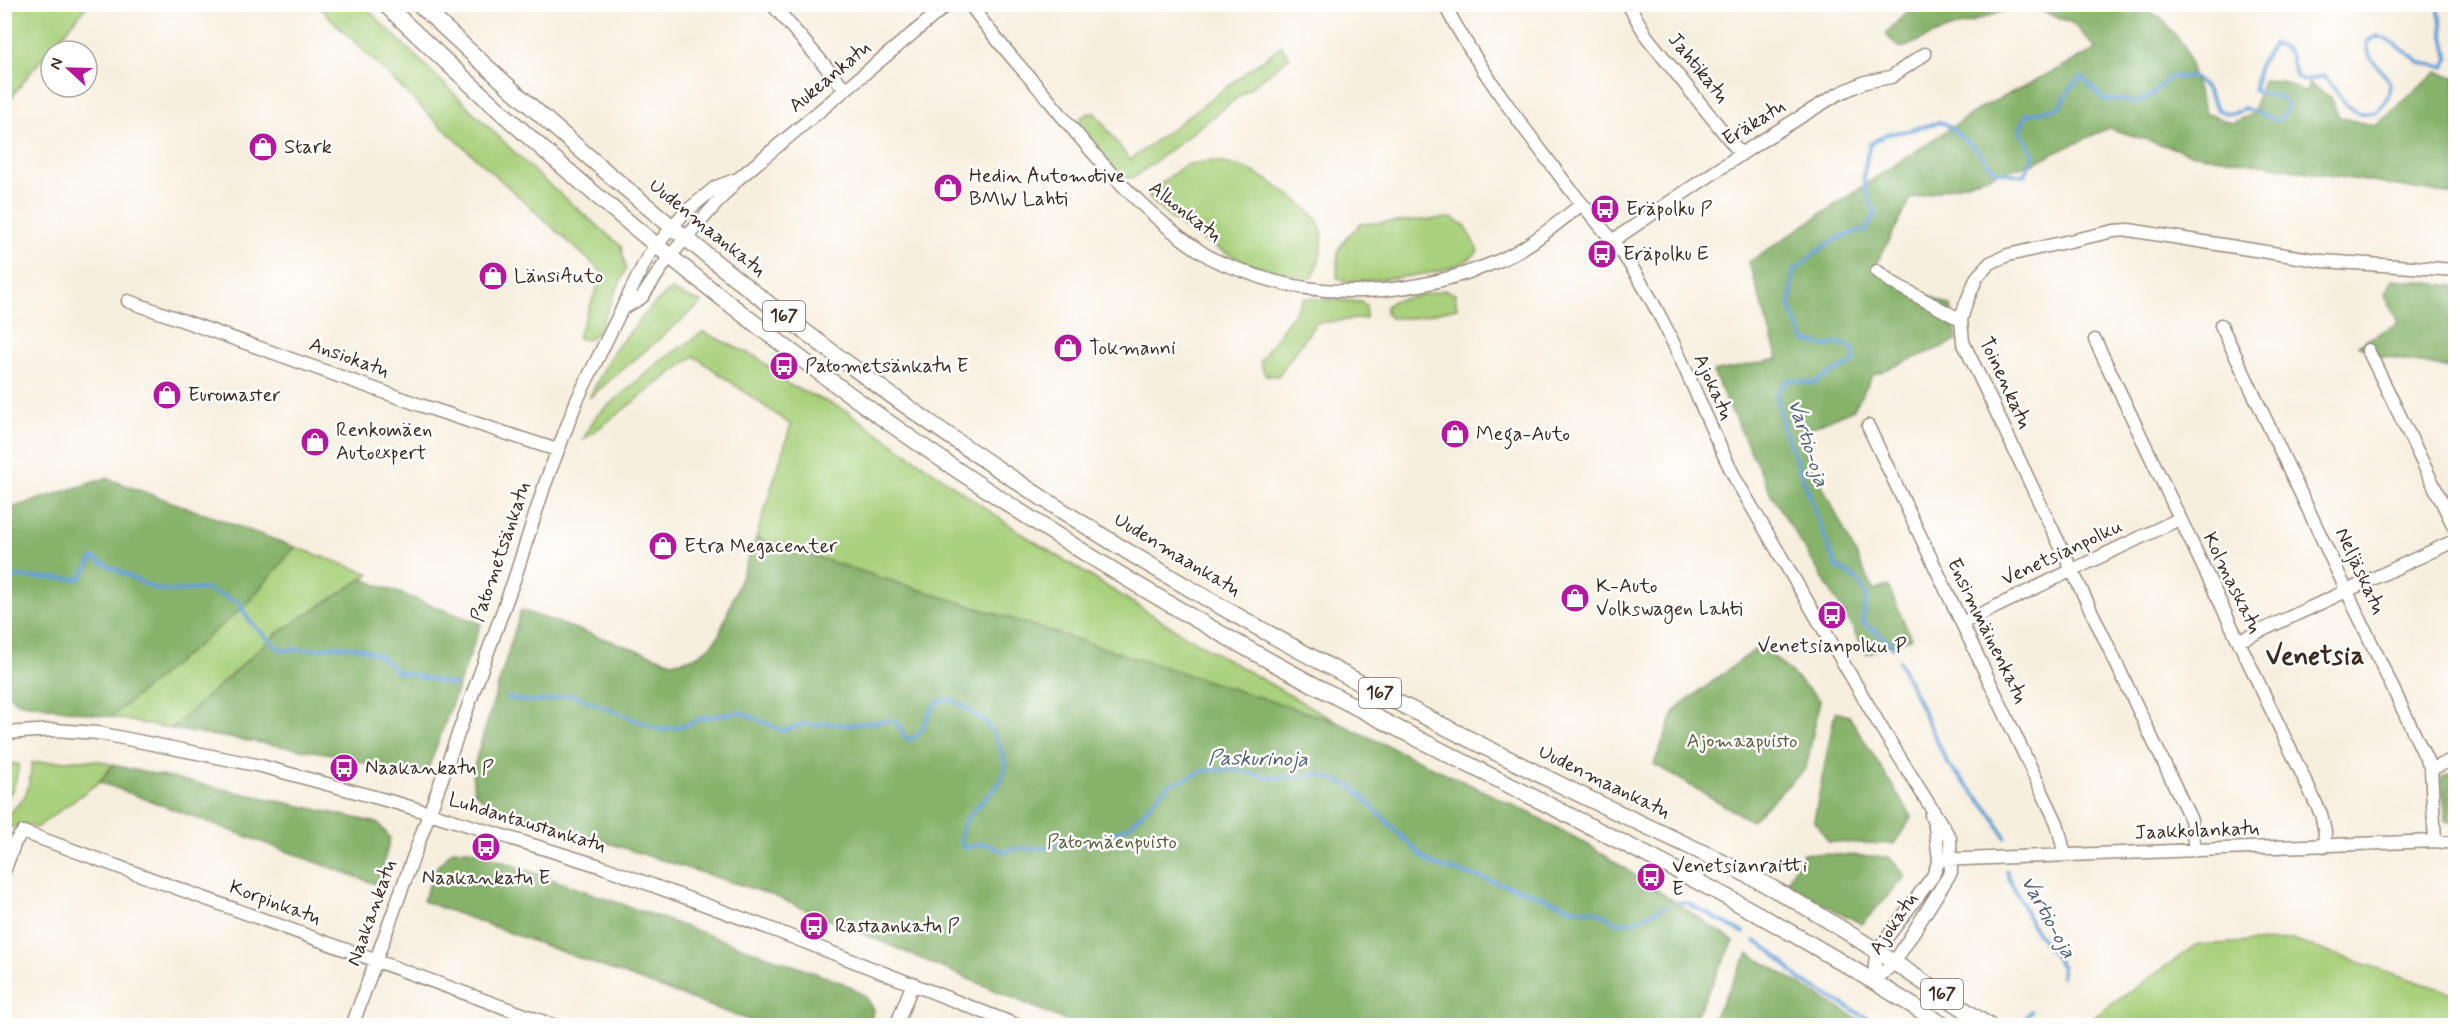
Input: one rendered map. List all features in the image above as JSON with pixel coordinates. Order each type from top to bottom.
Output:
[{"type":"main road","name":"167","points":[[385,4],[511,122],[669,257],[866,407],[993,493],[1169,604],[1345,702],[1694,880],[1874,981],[1945,1026]]},
{"type":"main road","name":"Uudenmaankatu","points":[[419,4],[539,115],[671,228],[758,297],[931,423],[1026,487],[1176,580],[1297,650],[1563,786],[1792,899],[1989,1026]]},
{"type":"street","points":[[772,4],[845,89]]},
{"type":"street","name":"Aukeankatu","points":[[669,257],[738,179],[948,4]]},
{"type":"street","name":"Alhonkatu","points":[[970,4],[1094,155],[1128,192],[1163,225],[1211,258],[1255,276],[1286,285],[1327,291],[1377,291],[1457,276],[1498,261],[1545,233],[1582,204]]},
{"type":"street","name":"Ajokatu","points":[[1444,4],[1462,39],[1515,117],[1612,241],[1659,312],[1715,440],[1737,480],[1925,800],[1944,825],[1950,838],[1951,872],[1894,963],[1874,981]]},
{"type":"street","name":"Jahtikatu","points":[[1628,4],[1647,37],[1741,154]]},
{"type":"street","name":"Eräkatu","points":[[1612,241],[1741,154],[1836,95],[1865,82],[1891,77],[1925,54]]},
{"type":"street","name":"Aukeankatu","points":[[671,228],[683,214],[716,187],[738,179]]},
{"type":"street","name":"Patometsänkatu","points":[[428,813],[514,580],[557,450],[591,368],[636,277],[671,228]]},
{"type":"street","name":"Toinenkatu","points":[[2195,850],[2191,820],[1963,342],[1961,320],[1977,276],[1990,263],[2008,255],[2114,231],[2129,230],[2221,247],[2323,261],[2456,270]]},
{"type":"street","name":"Patometsänkatu","points":[[622,309],[642,297],[669,257]]},
{"type":"street","points":[[1877,271],[1893,284],[1961,320]]},
{"type":"street","name":"Ansiokatu","points":[[128,301],[420,405],[557,450]]},
{"type":"street","name":"Neljäskatu","points":[[2222,325],[2431,769],[2434,841]]},
{"type":"street","name":"Kolmaskatu","points":[[2095,339],[2320,814],[2325,832],[2324,846]]},
{"type":"street","points":[[2368,350],[2456,531]]},
{"type":"street","name":"Ensimmäinenkatu","points":[[1868,426],[2057,823],[2065,855]]},
{"type":"street","name":"Venetsianpolku","points":[[1962,623],[2179,519]]},
{"type":"street","points":[[2239,641],[2456,540]]},
{"type":"street","name":"Luhdantaustankatu","points":[[4,733],[54,730],[98,734],[261,766],[428,813],[600,866],[913,983],[1019,1026]]},
{"type":"street","points":[[2431,769],[2456,758]]},
{"type":"street","name":"Ajokatu","points":[[1874,981],[1876,952],[1933,876],[1939,860],[1935,826],[1925,800]]},
{"type":"street","name":"Naakankatu","points":[[352,1026],[428,813]]},
{"type":"street","name":"Korpinkatu","points":[[4,872],[15,842],[23,832],[555,1026]]},
{"type":"street","name":"Jaakkolankatu","points":[[1939,860],[2434,841],[2456,843]]},
{"type":"street","points":[[896,1026],[913,983]]},
{"type":"green space","points":[[5,4],[88,5],[59,39],[39,39],[39,63],[5,107]]},
{"type":"green space","points":[[1915,4],[2022,5],[1935,34],[1900,49],[1885,34]]},
{"type":"green space","points":[[317,5],[363,5],[539,176],[621,246],[626,269],[597,333],[588,340],[577,338],[603,273],[433,119]]},
{"type":"green space","points":[[2027,5],[2138,5],[2162,19],[2184,45],[2205,113],[2232,123],[2253,114],[2262,80],[2283,81],[2305,93],[2309,83],[2330,97],[2339,117],[2375,126],[2437,72],[2455,77],[2455,195],[2189,153],[2108,128],[2034,163],[1911,199],[1873,270],[1951,306],[1957,341],[1873,375],[1854,409],[1797,434],[1874,591],[1888,586],[1911,638],[1866,654],[1849,621],[1771,494],[1713,372],[1778,359],[1749,262],[1979,109],[2097,49],[2072,23]]},
{"type":"green space","points":[[1281,46],[1290,57],[1135,177],[1127,178],[1120,175],[1080,126],[1080,118],[1089,113],[1095,113],[1130,160]]},
{"type":"green space","points":[[1209,161],[1249,170],[1282,190],[1311,213],[1317,220],[1322,234],[1320,257],[1312,278],[1266,270],[1231,255],[1175,222],[1154,203],[1148,194],[1185,165]]},
{"type":"green space","points":[[1451,218],[1465,225],[1478,251],[1468,260],[1436,271],[1396,278],[1345,282],[1337,277],[1338,250],[1361,224]]},
{"type":"green space","points":[[2392,279],[2455,286],[2455,369],[2379,356],[2358,345],[2398,323],[2385,295]]},
{"type":"green space","points":[[670,290],[702,303],[589,398],[613,352],[651,307]]},
{"type":"green space","points":[[1445,290],[1455,294],[1457,308],[1414,318],[1390,318],[1386,313],[1386,306],[1393,301]]},
{"type":"green space","points":[[1304,298],[1361,302],[1366,305],[1366,318],[1316,323],[1278,376],[1265,375],[1260,361]]},
{"type":"green space","points":[[703,332],[758,358],[789,385],[845,410],[1021,533],[1186,636],[1337,722],[756,538],[791,425],[694,356],[582,441],[596,416],[662,360]]},
{"type":"green space","points":[[106,478],[295,547],[245,606],[111,717],[16,702],[5,692],[5,510]]},
{"type":"green space","name":"Patomäenpuisto","points":[[756,538],[1337,722],[1530,813],[1592,847],[1734,941],[1691,1025],[1076,1025],[772,895],[488,805],[474,791],[472,772],[521,610],[672,662],[687,660],[704,651],[719,635]]},
{"type":"green space","points":[[295,547],[370,574],[276,634],[171,729],[111,717],[245,606]]},
{"type":"green space","points":[[362,579],[481,624],[429,767],[401,777],[345,756],[171,729],[276,634]]},
{"type":"green space","name":"Ajomaapuisto","points":[[1761,645],[1820,700],[1806,768],[1751,821],[1654,764],[1675,710]]},
{"type":"green space","points":[[1835,712],[1849,716],[1912,817],[1894,844],[1829,842],[1814,820]]},
{"type":"green space","points":[[100,761],[113,765],[99,782],[36,828],[24,824],[8,829],[5,826],[4,816],[18,805],[26,794],[32,763]]},
{"type":"green space","points":[[5,763],[19,764],[13,788],[5,800]]},
{"type":"green space","points":[[113,765],[378,823],[390,838],[378,885],[99,782]]},
{"type":"green space","points":[[2455,771],[2455,823],[2446,821],[2441,778]]},
{"type":"green space","points":[[453,850],[470,850],[843,983],[865,996],[873,1010],[870,1025],[762,1025],[423,901],[436,868]]},
{"type":"green space","points":[[1803,853],[1889,857],[1906,876],[1862,924],[1786,884]]},
{"type":"green space","points":[[2292,940],[2455,994],[2455,1025],[2098,1026],[2090,1020],[2196,945]]},
{"type":"green space","points":[[1748,953],[1868,1025],[1710,1025]]},
{"type":"waterway","name":"Vartio-oja","points":[[1893,647],[1890,642],[1862,622],[1866,602],[1864,590],[1857,580],[1836,566],[1783,426],[1776,393],[1788,380],[1813,383],[1854,362],[1854,350],[1842,343],[1826,346],[1804,340],[1790,308],[1793,272],[1835,240],[1866,230],[1876,213],[1867,195],[1864,180],[1870,144],[1887,134],[1940,122],[1946,124],[1976,149],[1995,171],[2023,176],[2034,156],[2020,130],[2026,115],[2060,107],[2072,86],[2082,77],[2103,99],[2139,102],[2153,94],[2169,77],[2194,77],[2204,86],[2218,110],[2232,113],[2244,108],[2279,121],[2289,106],[2281,98],[2254,91],[2260,64],[2274,44],[2289,53],[2297,78],[2303,81],[2323,76],[2349,108],[2363,113],[2374,113],[2383,105],[2390,89],[2385,75],[2371,57],[2368,41],[2377,36],[2396,44],[2421,63],[2444,67],[2449,59],[2439,4]]},
{"type":"waterway","name":"Paskurinoja","points":[[4,579],[19,577],[80,579],[93,558],[153,588],[168,591],[205,589],[239,602],[248,619],[282,650],[335,646],[360,648],[379,655],[396,671],[454,685]]},
{"type":"waterway","name":"Vartio-oja","points":[[1899,661],[1948,764],[1989,810],[2005,837]]},
{"type":"waterway","name":"Paskurinoja","points":[[508,698],[539,701],[570,694],[661,730],[688,725],[698,719],[741,712],[783,731],[808,723],[816,726],[823,723],[848,725],[893,720],[904,736],[910,740],[921,732],[933,707],[949,700],[962,705],[988,725],[999,745],[1005,764],[1001,780],[968,817],[963,827],[961,837],[964,848],[984,843],[1005,852],[1012,849],[1087,843],[1101,839],[1131,825],[1168,785],[1207,770],[1235,770],[1275,778],[1322,775],[1353,787],[1431,864],[1523,890],[1572,908],[1596,911],[1618,923],[1632,922],[1666,906]]},
{"type":"waterway","name":"Vartio-oja","points":[[2007,871],[2030,922],[2062,967],[2061,977]]},
{"type":"waterway","name":"Paskurinoja","points":[[1676,902],[1687,903],[1744,933]]},
{"type":"waterway","name":"Paskurinoja","points":[[1755,941],[1771,951],[1801,980],[1881,1026]]},
{"type":"waterway","name":"Vartio-oja","points":[[2022,1022],[2031,1011]]},
{"type":"place","name":"Stark","points":[[263,147]]},
{"type":"place","name":"Hedin Automotive BMW Lahti","points":[[948,188]]},
{"type":"place","name":"Eräpolku P","points":[[1605,209]]},
{"type":"place","name":"Eräpolku E","points":[[1602,254]]},
{"type":"place","name":"LänsiAuto","points":[[493,276]]},
{"type":"place","name":"Tokmanni","points":[[1068,348]]},
{"type":"place","name":"Patometsänkatu E","points":[[784,366]]},
{"type":"place","name":"Euromaster","points":[[167,395]]},
{"type":"place","name":"Mega-Auto","points":[[1455,434]]},
{"type":"place","name":"Renkomäen Autoexpert","points":[[315,442]]},
{"type":"place","name":"Etra Megacenter","points":[[663,546]]},
{"type":"place","name":"K-Auto Volkswagen Lahti","points":[[1575,598]]},
{"type":"place","name":"Venetsianpolku P","points":[[1832,615]]},
{"type":"place","name":"Naakankatu P","points":[[344,768]]},
{"type":"place","name":"Naakankatu E","points":[[486,847]]},
{"type":"place","name":"Venetsianraitti E","points":[[1651,877]]},
{"type":"place","name":"Rastaankatu P","points":[[814,926]]},
{"type":"district","name":"Venetsia","points":[[2315,657]]}]
